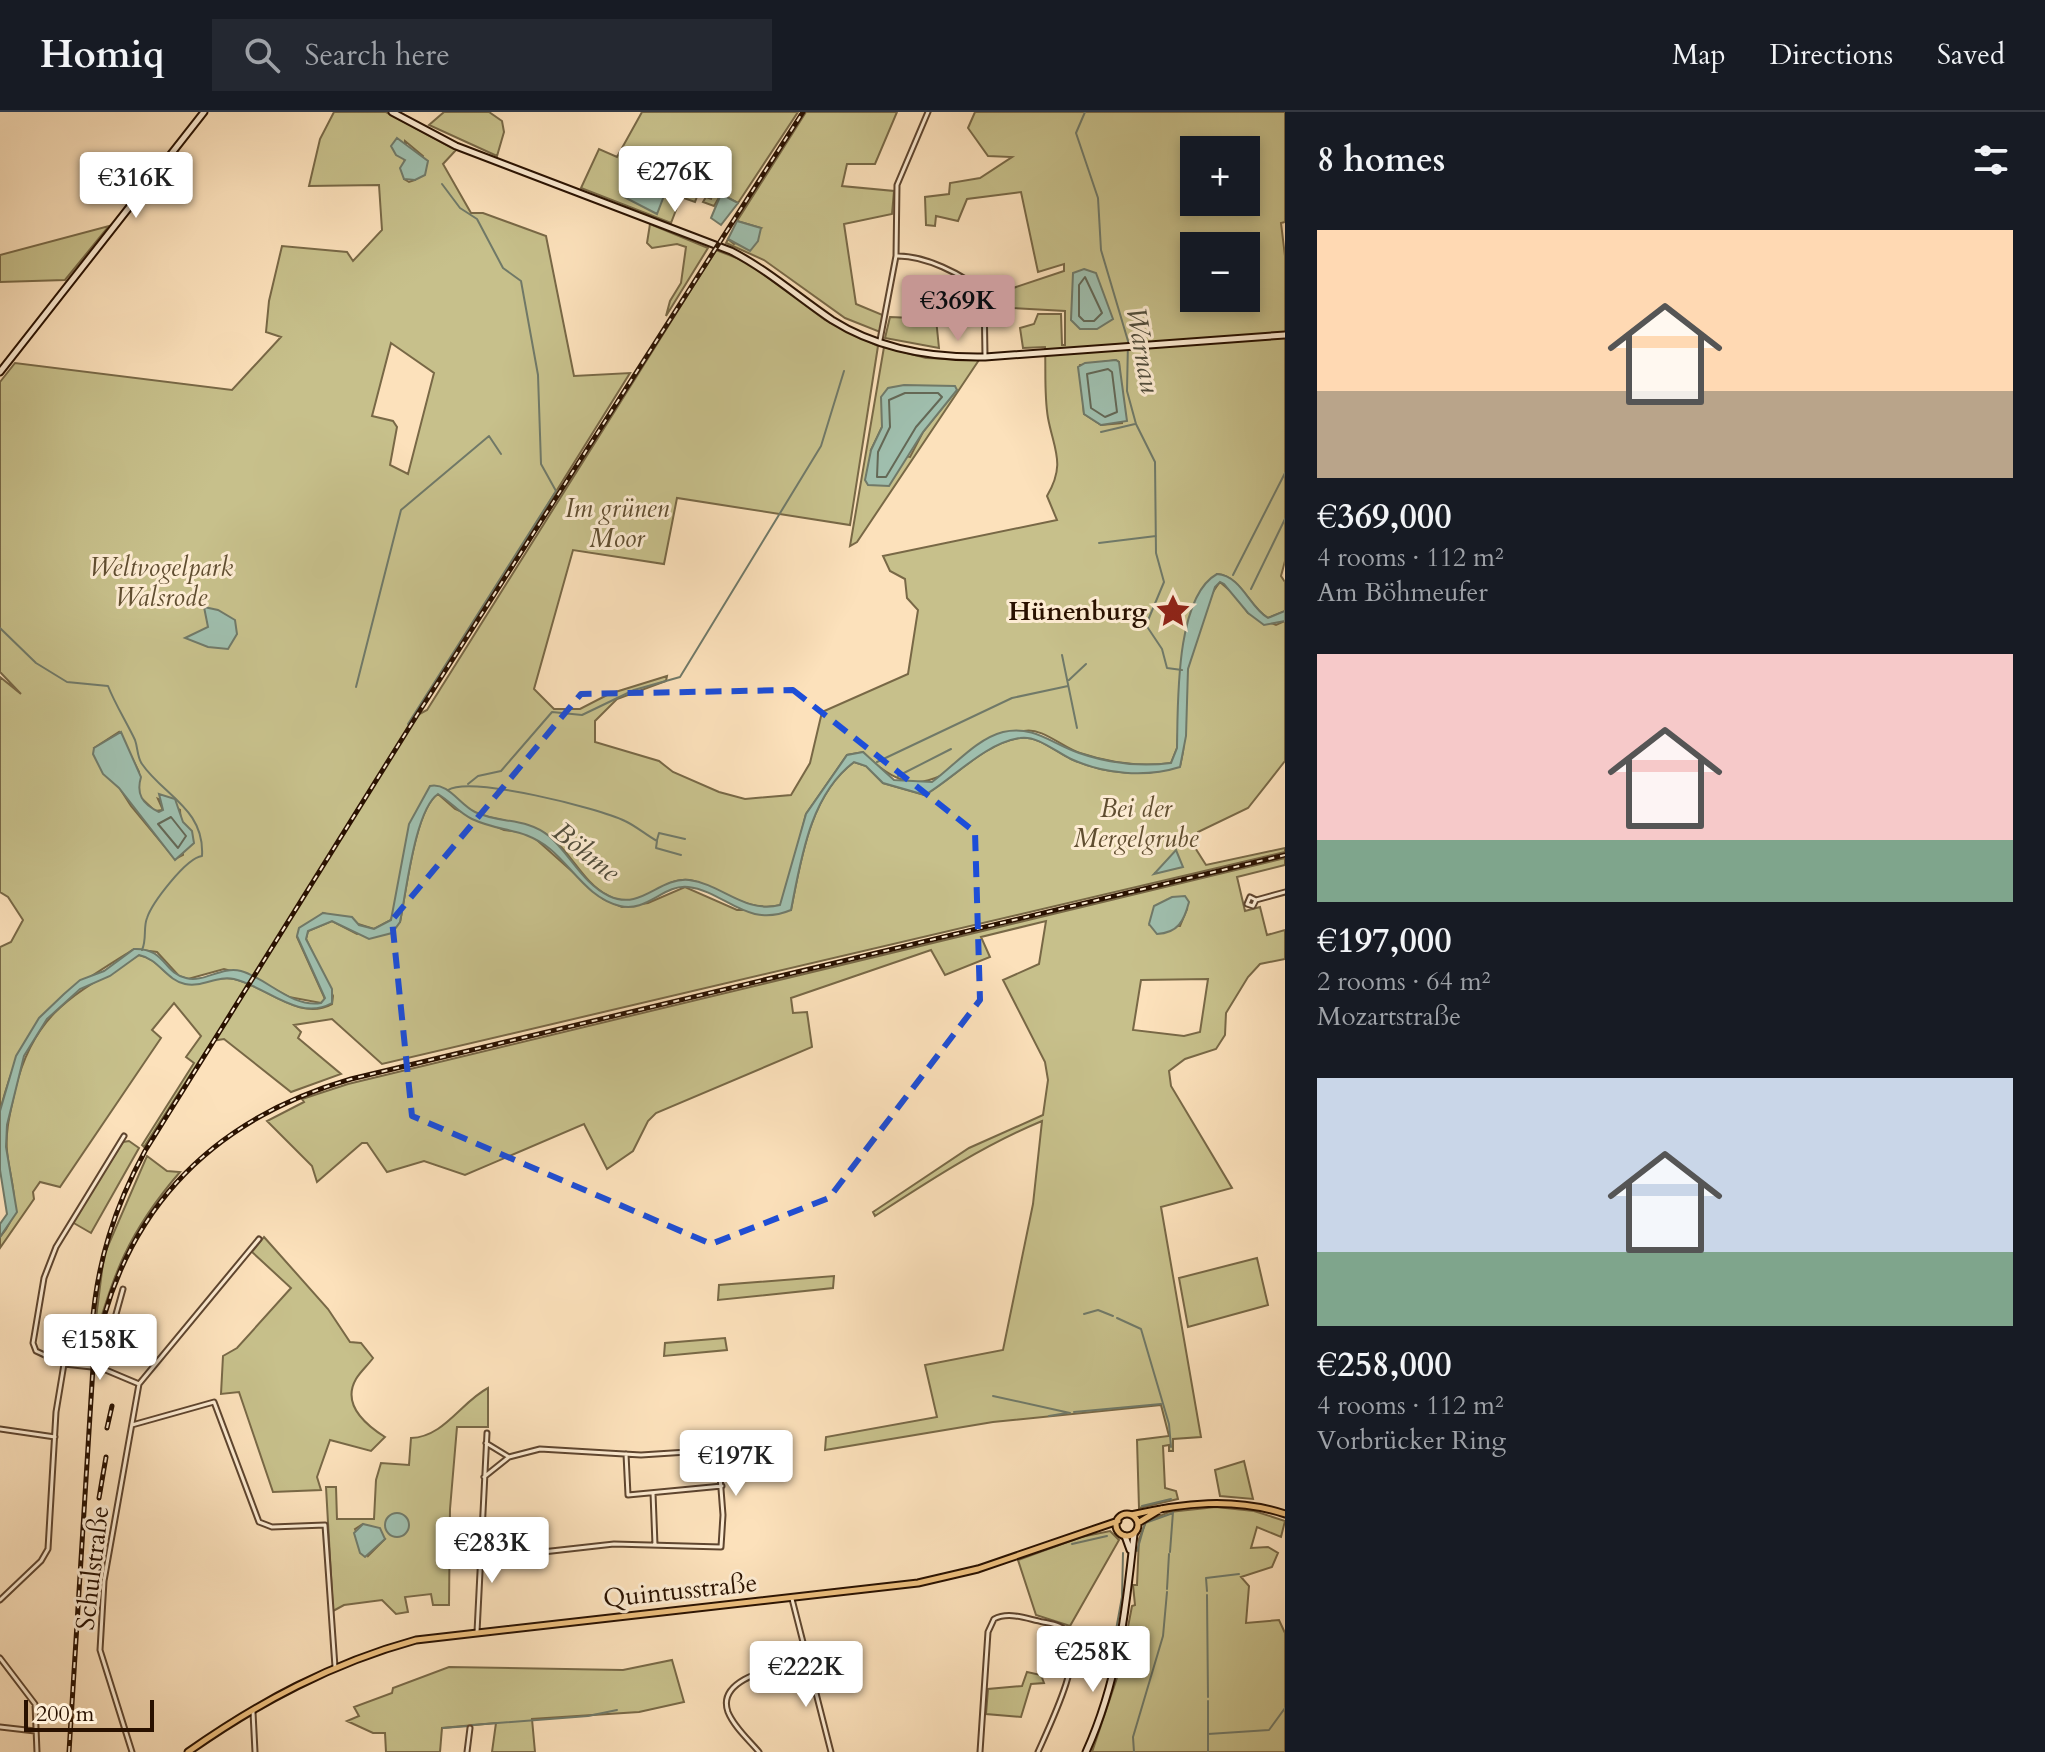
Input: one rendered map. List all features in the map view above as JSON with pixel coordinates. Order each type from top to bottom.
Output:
[{"type":"main road","points":[[1161,1509],[1138,1523],[1134,1534],[1125,1536],[1118,1530],[1118,1521],[1122,1516],[1161,1509],[1217,1503],[1285,1514]]},
{"type":"main road","points":[[1131,1515],[1138,1523]]},
{"type":"main road","name":"Quintusstraße","points":[[188,1752],[251,1709],[335,1667],[416,1640],[792,1599],[947,1577],[1118,1521]]},
{"type":"main road","name":"Quintusstraße","points":[[1100,1528],[1118,1530]]},
{"type":"street","points":[[0,372],[204,112]]},
{"type":"street","points":[[392,112],[456,146],[731,251],[772,275],[834,321],[880,342],[938,356],[985,357],[1285,335]]},
{"type":"street","points":[[880,342],[896,256],[897,185],[928,112]]},
{"type":"street","points":[[896,256],[916,258],[943,268],[984,293],[985,357]]},
{"type":"street","points":[[1256,900],[1285,892]]},
{"type":"street","points":[[124,1136],[56,1247],[44,1278],[34,1348],[64,1364],[101,1368],[139,1384],[259,1239]]},
{"type":"street","points":[[101,1368],[123,1289]]},
{"type":"street","points":[[0,1600],[47,1553],[55,1437],[64,1364]]},
{"type":"street","name":"Schulstraße","points":[[132,1752],[100,1650],[104,1581],[139,1384]]},
{"type":"street","points":[[132,1425],[214,1402],[259,1522],[272,1527],[325,1525],[335,1667]]},
{"type":"street","points":[[0,1429],[55,1437]]},
{"type":"street","points":[[477,1632],[487,1433]]},
{"type":"street","points":[[486,1443],[509,1457]]},
{"type":"street","points":[[480,1559],[572,1546],[721,1547],[722,1486],[718,1450],[626,1454],[556,1448],[509,1457],[484,1477]]},
{"type":"street","points":[[626,1454],[628,1495],[722,1486]]},
{"type":"street","points":[[653,1493],[655,1545]]},
{"type":"street","points":[[1086,1752],[1107,1700],[1121,1643],[1134,1534]]},
{"type":"street","points":[[1125,1536],[1131,1553]]},
{"type":"street","points":[[792,1599],[831,1752]]},
{"type":"street","points":[[980,1752],[988,1632],[994,1619],[1004,1615],[1058,1626],[1073,1641],[1074,1651],[1065,1685],[1038,1752]]},
{"type":"street","points":[[0,1658],[34,1702],[37,1752]]},
{"type":"street","points":[[759,1752],[729,1714],[727,1699],[731,1688],[741,1680],[806,1659]]},
{"type":"street","points":[[251,1709],[255,1752]]},
{"type":"street","points":[[0,1727],[35,1731]]},
{"type":"street","points":[[467,1752],[470,1728]]},
{"type":"highlighted area","points":[[793,690],[975,832],[980,1000],[829,1198],[711,1244],[412,1116],[392,920],[581,694]]},
{"type":"green space","points":[[334,112],[386,112],[456,150],[443,164],[471,213],[483,213],[546,236],[574,376],[630,373],[416,716],[427,710],[716,250],[747,262],[825,320],[878,346],[850,525],[677,498],[664,564],[573,550],[534,689],[554,709],[580,709],[609,694],[667,676],[666,681],[617,699],[595,721],[595,742],[659,761],[673,772],[719,792],[745,799],[791,795],[810,763],[822,712],[908,674],[918,610],[907,598],[905,579],[890,571],[883,556],[1057,520],[1047,496],[1057,466],[1047,409],[1045,347],[1023,348],[1020,328],[1034,324],[1038,314],[1061,314],[1062,345],[1065,345],[1065,311],[1013,308],[1001,292],[1064,271],[1064,264],[1038,272],[1021,192],[967,199],[958,221],[936,216],[935,226],[926,225],[925,197],[949,194],[950,183],[980,178],[1012,157],[988,156],[968,128],[975,112],[1285,112],[1285,222],[1281,223],[1285,256],[1285,561],[1281,576],[1285,582],[1285,611],[1268,618],[1239,586],[1217,574],[1183,652],[1177,748],[1171,763],[1136,764],[1103,759],[1073,750],[1031,731],[1017,733],[943,775],[914,782],[899,779],[882,769],[863,752],[847,755],[806,814],[781,905],[757,906],[694,881],[683,880],[642,897],[620,900],[598,889],[546,834],[528,826],[476,813],[444,790],[431,786],[391,920],[374,929],[323,913],[297,937],[325,999],[321,1003],[289,997],[250,976],[224,969],[188,979],[179,976],[157,952],[134,949],[63,996],[47,1012],[20,1051],[0,1111],[0,947],[11,942],[23,920],[8,897],[0,892],[0,677],[21,694],[0,672],[0,382],[15,363],[232,390],[281,337],[266,332],[269,301],[282,246],[347,252],[353,261],[382,230],[379,185],[309,186],[320,139]],"holes":[[[405,141],[423,156],[415,180],[409,182],[404,179]],[[391,343],[434,373],[408,474],[390,465],[397,427],[393,421],[372,416]],[[1119,362],[1122,423],[1101,425],[1084,414],[1080,365]],[[119,732],[139,772],[139,796],[155,811],[163,810],[158,799],[180,810],[183,855],[175,859],[131,806],[94,748]]]},
{"type":"green space","points":[[444,112],[489,112],[502,121],[504,132],[497,156],[429,125]]},
{"type":"green space","points":[[642,112],[798,112],[738,203],[721,194],[714,206],[703,202],[706,197],[712,199],[698,194],[695,202],[681,197],[671,223],[581,188],[599,149],[617,157]]},
{"type":"green space","points":[[806,112],[897,112],[875,164],[847,164],[842,186],[894,191],[892,214],[844,224],[856,304],[885,316],[880,332],[845,318],[764,260],[726,243],[728,239],[734,244],[761,228],[737,221]]},
{"type":"green space","points":[[650,224],[708,248],[666,316],[670,301],[681,283],[686,247],[677,244],[652,248],[647,243]]},
{"type":"green space","points":[[109,226],[65,280],[0,282],[0,255]]},
{"type":"green space","points":[[890,317],[936,319],[939,348],[885,338]]},
{"type":"green space","points":[[884,347],[926,358],[979,360],[857,542],[850,546]],"holes":[[[957,389],[923,432],[910,457],[871,450],[882,427]]]},
{"type":"green space","name":"Bei der Mergelgrube","points":[[1220,582],[1236,596],[1248,613],[1276,625],[1285,621],[1285,761],[1248,808],[1198,832],[1194,846],[1206,865],[1285,848],[1285,852],[382,1064],[332,1019],[294,1025],[301,1032],[298,1038],[341,1074],[291,1092],[224,1039],[212,1041],[144,1147],[142,1145],[194,1063],[186,1057],[201,1036],[174,1003],[152,1030],[161,1038],[60,1187],[40,1182],[33,1192],[34,1199],[0,1248],[0,1237],[8,1227],[14,1206],[7,1151],[9,1120],[23,1063],[33,1041],[60,1008],[77,994],[139,955],[150,959],[182,982],[234,979],[295,1006],[307,1009],[332,1004],[333,996],[306,939],[308,931],[332,921],[357,934],[400,922],[417,833],[430,803],[438,794],[455,809],[504,830],[529,833],[603,899],[622,907],[648,903],[685,887],[737,910],[791,910],[804,849],[817,810],[839,776],[854,762],[866,766],[883,783],[924,795],[982,754],[1020,738],[1033,739],[1071,759],[1111,771],[1153,772],[1180,766],[1188,665],[1196,633]]},
{"type":"green space","points":[[1285,858],[1285,865],[1237,877],[1245,911],[1260,907],[1267,935],[1285,930],[1285,959],[1260,964],[1248,977],[1226,1013],[1225,1035],[1216,1049],[1185,1059],[1169,1071],[1171,1086],[1232,1188],[1161,1207],[1201,1437],[1173,1439],[1173,1451],[1169,1451],[1169,1445],[1163,1446],[1165,1488],[1176,1491],[1178,1499],[1139,1508],[1137,1440],[1169,1436],[1161,1405],[993,1422],[825,1450],[826,1437],[937,1417],[925,1365],[1003,1350],[1033,1204],[1042,1121],[977,1153],[875,1216],[873,1212],[969,1148],[1043,1115],[1048,1080],[1045,1062],[1003,980],[1039,964],[1046,921],[981,937],[990,957],[945,975],[931,950],[791,998],[793,1013],[807,1012],[812,1047],[656,1113],[648,1121],[633,1151],[607,1169],[584,1124],[465,1175],[424,1161],[387,1172],[367,1143],[362,1143],[317,1182],[312,1166],[267,1121],[304,1102],[302,1099],[348,1084]],"holes":[[[1167,900],[1187,909],[1180,926],[1150,925]],[[1208,979],[1200,1032],[1184,1036],[1133,1030],[1141,980]]]},
{"type":"green space","points":[[129,1141],[139,1148],[91,1233],[72,1222],[123,1142]]},
{"type":"green space","points":[[147,1156],[167,1171],[180,1172],[148,1214],[124,1255],[92,1350],[104,1255]]},
{"type":"green space","points":[[264,1237],[328,1309],[350,1342],[361,1343],[373,1358],[356,1379],[352,1397],[358,1413],[370,1427],[385,1437],[371,1451],[330,1440],[317,1477],[321,1490],[273,1492],[239,1392],[221,1394],[223,1356],[237,1348],[291,1288],[252,1252]]},
{"type":"green space","points":[[1257,1258],[1268,1305],[1188,1327],[1179,1278]]},
{"type":"green space","points":[[834,1276],[833,1288],[718,1300],[719,1285]]},
{"type":"green space","points":[[725,1338],[727,1350],[664,1356],[665,1343]]},
{"type":"green space","points":[[488,1388],[488,1427],[457,1427],[450,1509],[449,1605],[433,1605],[431,1594],[405,1597],[408,1612],[396,1614],[382,1600],[344,1605],[333,1611],[326,1487],[336,1487],[337,1519],[374,1519],[376,1480],[381,1463],[409,1465],[411,1438],[433,1432]],"holes":[[[363,1524],[385,1539],[368,1556],[355,1529]]]},
{"type":"green space","points":[[1244,1461],[1253,1499],[1220,1496],[1215,1470]]},
{"type":"green space","points":[[1216,1507],[1254,1511],[1285,1521],[1281,1537],[1257,1527],[1251,1548],[1268,1547],[1278,1553],[1272,1567],[1241,1577],[1249,1586],[1246,1623],[1279,1620],[1285,1633],[1285,1752],[1092,1752],[1120,1669],[1132,1606],[1135,1605],[1133,1585],[1137,1585],[1139,1539],[1146,1522],[1169,1512]]},
{"type":"green space","points":[[1110,1531],[1119,1540],[1070,1626],[1036,1615],[1018,1560],[1081,1537]]},
{"type":"green space","points":[[672,1660],[684,1702],[639,1712],[532,1719],[535,1752],[492,1752],[496,1723],[442,1728],[440,1752],[386,1752],[385,1733],[373,1733],[347,1721],[359,1716],[354,1707],[449,1667],[623,1670]]},
{"type":"green space","points":[[1027,1672],[1041,1675],[1044,1683],[1031,1684],[1021,1717],[986,1714],[988,1689],[1022,1686]]},
{"type":"water","points":[[397,138],[428,161],[425,175],[415,180],[404,179],[400,168],[405,160],[396,155],[391,146]]},
{"type":"water","points":[[628,151],[648,157],[641,177],[622,169]]},
{"type":"water","points":[[652,159],[675,167],[657,214],[624,197],[631,180],[644,182]]},
{"type":"water","points":[[721,194],[738,203],[721,225],[711,218]]},
{"type":"water","points":[[737,221],[761,228],[758,241],[750,251],[728,239]]},
{"type":"water","points":[[1084,269],[1096,273],[1113,319],[1097,329],[1080,329],[1071,320],[1073,273]]},
{"type":"water","points":[[1119,362],[1127,421],[1101,425],[1084,414],[1078,367],[1085,363]]},
{"type":"water","points":[[904,385],[955,386],[957,390],[923,432],[889,486],[868,485],[865,480],[871,450],[882,427],[881,397],[888,388]]},
{"type":"water","points":[[1217,574],[1233,580],[1268,618],[1285,611],[1285,621],[1264,625],[1248,613],[1224,584],[1220,582],[1215,587],[1188,669],[1186,736],[1180,767],[1139,773],[1111,771],[1071,759],[1033,739],[1020,738],[982,754],[925,795],[883,783],[866,766],[854,762],[839,776],[817,810],[804,849],[791,910],[761,915],[688,887],[671,890],[638,906],[620,906],[590,889],[540,842],[472,819],[438,794],[423,816],[417,834],[400,922],[392,933],[369,939],[332,921],[308,931],[306,939],[332,989],[332,1003],[319,1008],[294,1006],[234,979],[185,984],[139,955],[110,976],[80,989],[47,1019],[24,1056],[7,1125],[6,1147],[17,1212],[0,1237],[0,1224],[7,1214],[0,1170],[0,1111],[16,1056],[39,1018],[80,980],[104,971],[134,949],[152,952],[178,975],[186,978],[241,971],[289,997],[321,1003],[325,998],[297,936],[299,928],[323,913],[352,917],[359,925],[374,929],[391,920],[409,824],[430,786],[443,787],[469,809],[484,816],[522,823],[540,830],[557,843],[592,884],[609,896],[621,899],[641,897],[668,883],[689,880],[744,902],[767,907],[780,905],[806,814],[847,755],[863,752],[894,780],[932,782],[993,736],[1024,731],[1101,759],[1136,764],[1171,763],[1177,748],[1179,680],[1186,628],[1203,586]]},
{"type":"water","points":[[204,607],[218,610],[235,620],[237,634],[228,649],[208,647],[185,638],[208,627]]},
{"type":"water","points":[[121,732],[141,777],[139,789],[145,802],[159,812],[163,810],[159,794],[175,799],[183,822],[192,831],[194,843],[175,860],[119,788],[103,774],[93,754],[94,748]]},
{"type":"water","points":[[1176,850],[1183,867],[1154,874]]},
{"type":"water","points":[[1185,896],[1189,902],[1179,925],[1157,934],[1149,924],[1154,906],[1172,897]]},
{"type":"water","points":[[397,1513],[405,1517],[409,1525],[405,1533],[397,1537],[389,1533],[385,1525],[389,1517]]},
{"type":"water","points":[[363,1524],[380,1528],[385,1539],[365,1557],[360,1553],[354,1533]]},
{"type":"waterway","name":"Warnau","points":[[1085,112],[1076,133],[1098,198],[1101,250],[1128,341],[1127,391],[1136,424],[1155,462],[1156,553],[1164,582],[1146,625],[1162,649],[1167,668],[1182,670]]},
{"type":"waterway","points":[[408,724],[556,491],[541,464],[538,375],[521,281],[503,268],[477,219],[460,208],[442,184]]},
{"type":"waterway","points":[[468,784],[478,776],[501,771],[552,712],[582,715],[634,690],[680,677],[821,446],[844,371]]},
{"type":"waterway","points":[[1101,432],[1135,424]]},
{"type":"waterway","points":[[356,687],[401,510],[489,436],[501,454]]},
{"type":"waterway","points":[[1233,575],[1285,473]]},
{"type":"waterway","points":[[1251,589],[1285,519]]},
{"type":"waterway","points":[[1099,543],[1156,536]]},
{"type":"waterway","points":[[1128,614],[1146,619]]},
{"type":"waterway","points":[[0,628],[36,663],[67,682],[108,686],[135,740],[142,764],[190,814],[197,826],[202,856],[187,864],[155,902],[146,922],[142,950]]},
{"type":"waterway","points":[[1062,655],[1077,728]]},
{"type":"waterway","points":[[1069,680],[1086,664]]},
{"type":"waterway","points":[[877,762],[1012,698],[1068,686]]},
{"type":"waterway","points":[[898,776],[951,749]]},
{"type":"waterway","name":"Böhme","points":[[448,790],[461,787],[507,790],[590,809],[633,825],[657,841],[656,848],[681,855]]},
{"type":"waterway","points":[[657,840],[659,833],[685,839]]},
{"type":"waterway","points":[[1084,1314],[1098,1310],[1113,1316]]},
{"type":"waterway","points":[[1117,1318],[1141,1329],[1169,1424],[1171,1447]]},
{"type":"waterway","points":[[993,1396],[1070,1413]]},
{"type":"waterway","points":[[1074,1412],[1161,1404]]},
{"type":"waterway","points":[[1049,1416],[1067,1413]]},
{"type":"waterway","points":[[1142,1506],[1171,1499]]},
{"type":"waterway","points":[[1170,1552],[1173,1512]]},
{"type":"waterway","points":[[1137,1551],[1145,1523],[1173,1513]]},
{"type":"waterway","points":[[1072,1544],[1107,1536]]},
{"type":"waterway","points":[[1108,1674],[1122,1597],[1123,1553]]},
{"type":"waterway","points":[[1167,1589],[1169,1554]]},
{"type":"waterway","points":[[1207,1591],[1206,1578],[1239,1574]]},
{"type":"waterway","points":[[1134,1752],[1133,1737],[1163,1636],[1167,1592]]},
{"type":"waterway","points":[[1207,1595],[1208,1697]]},
{"type":"waterway","points":[[1208,1701],[1208,1752]]},
{"type":"waterway","points":[[1208,1734],[1269,1730],[1285,1708]]},
{"type":"waterway","points":[[472,1725],[588,1716],[617,1710]]},
{"type":"waterway","points":[[443,1728],[469,1726]]},
{"type":"railway","points":[[92,1327],[98,1281],[109,1236],[124,1194],[145,1151],[417,715],[803,112]]},
{"type":"railway","points":[[69,1752],[93,1367],[105,1313],[123,1265],[147,1221],[177,1182],[212,1149],[253,1121],[299,1097],[351,1079],[1285,855]]},
{"type":"railway","points":[[107,1428],[112,1406]]},
{"type":"railway","points":[[99,1498],[106,1457]]},
{"type":"place","name":"Hünenburg","points":[[1173,611]]},
{"type":"park label","name":"Im grünen Moor","points":[[617,523]]},
{"type":"park label","name":"Weltvogelpark Walsrode","points":[[161,582]]}]
